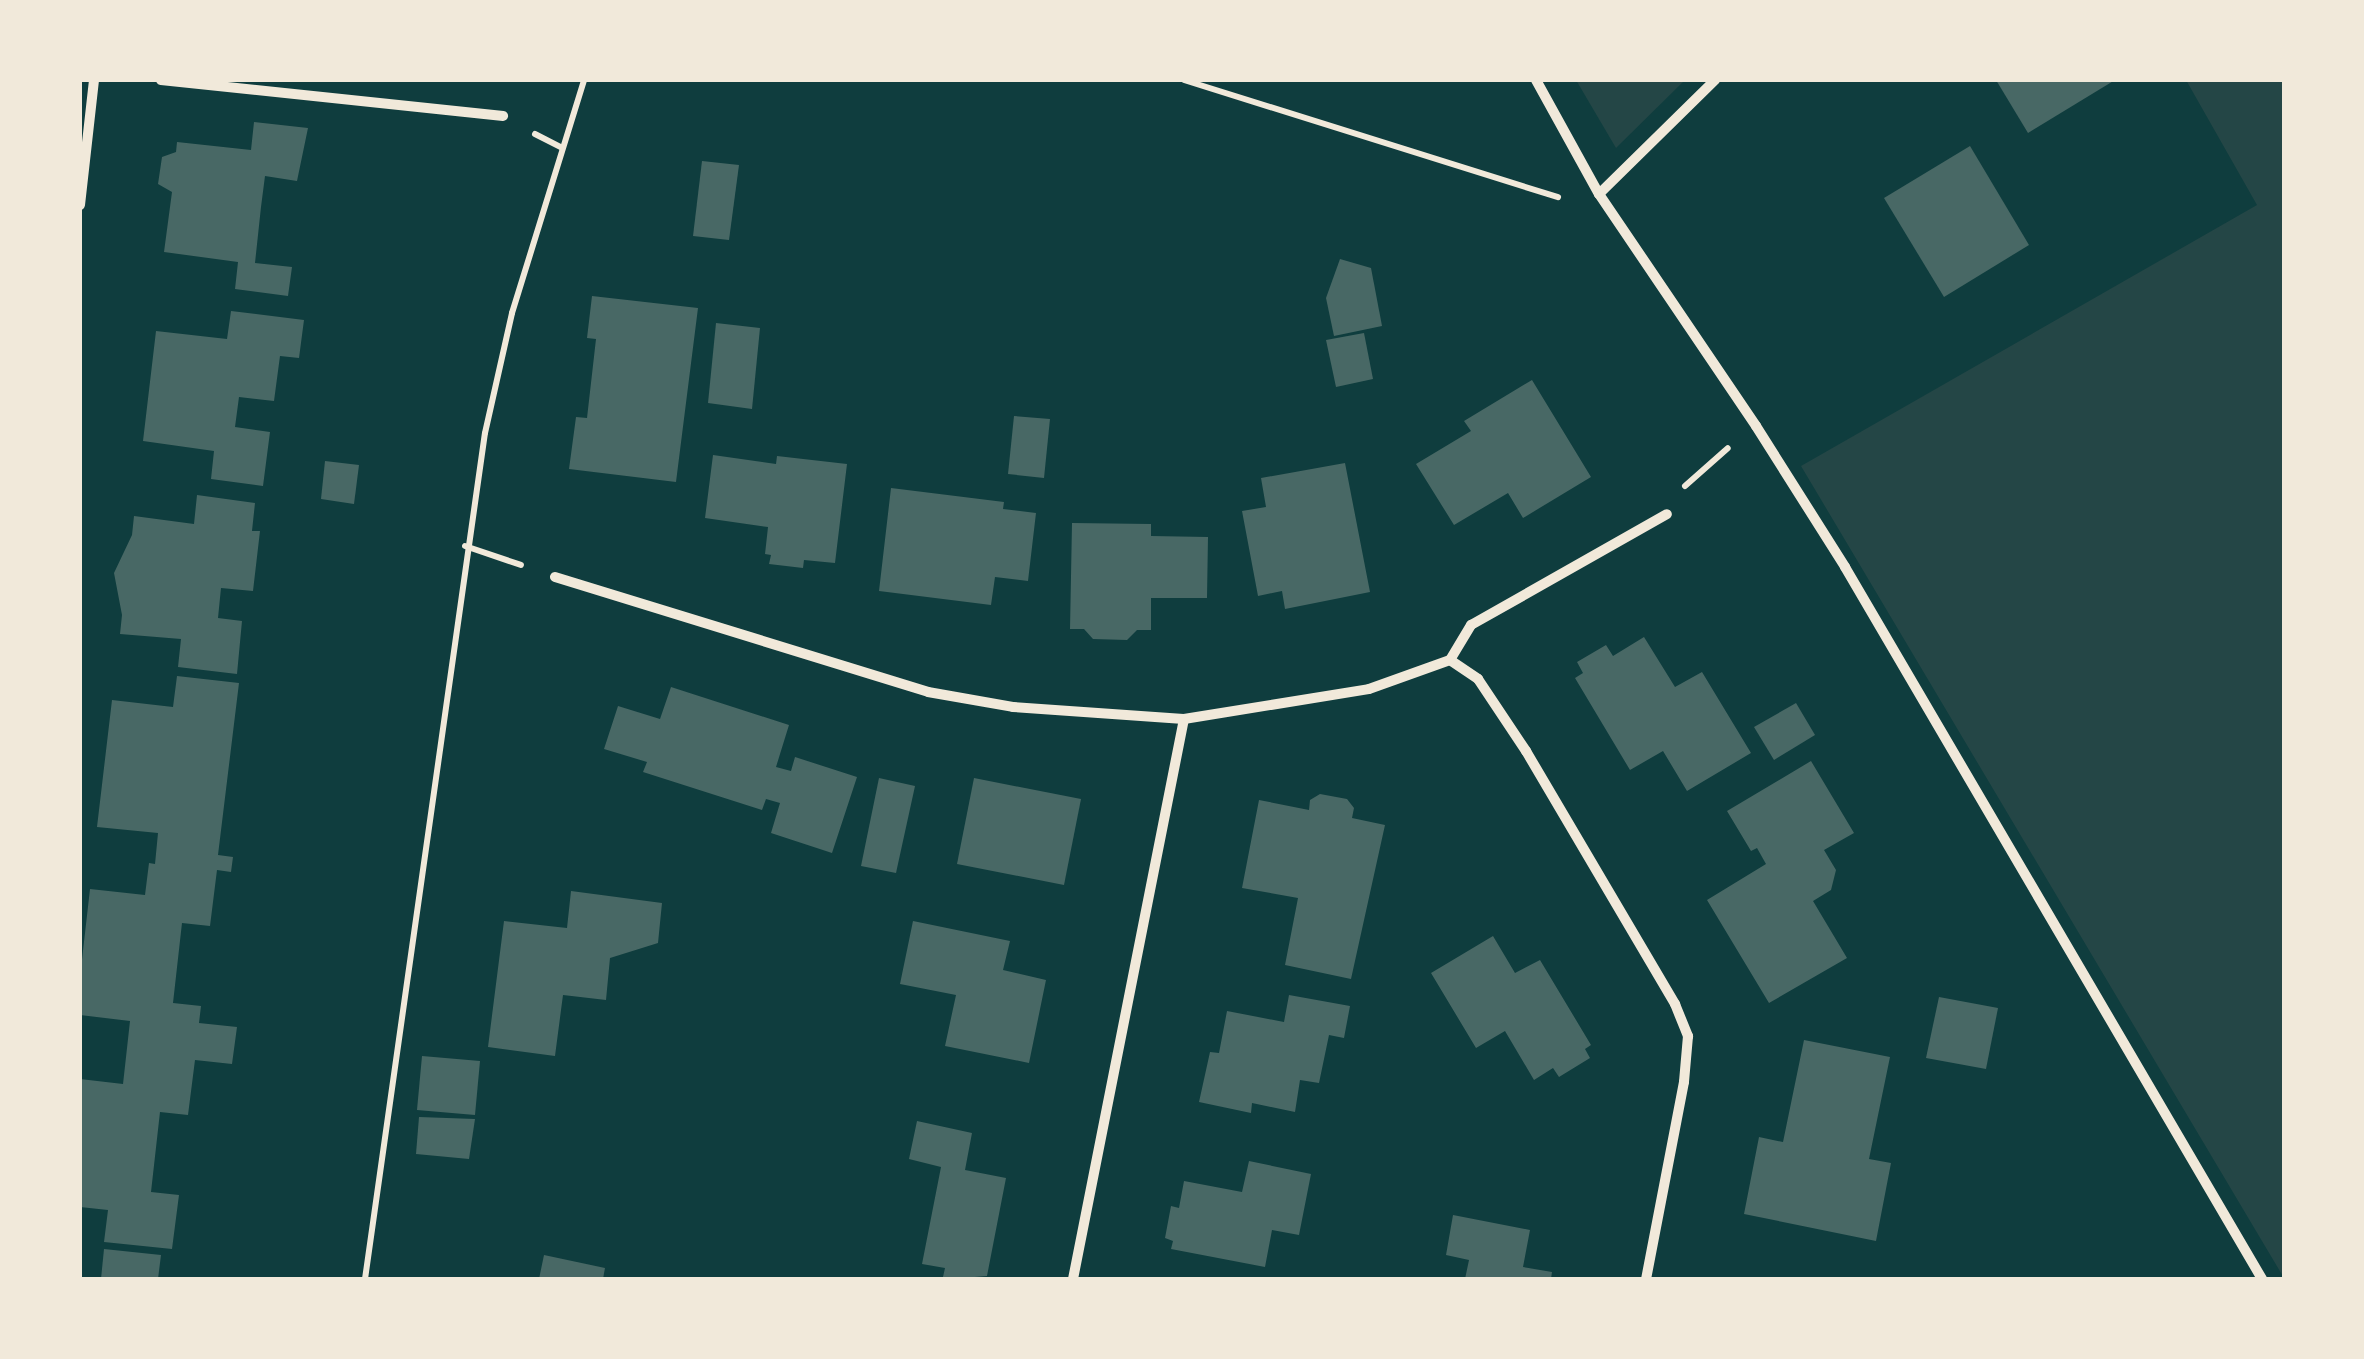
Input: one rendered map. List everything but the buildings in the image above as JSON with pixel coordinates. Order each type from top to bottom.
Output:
[{"type":"street","points":[[80,204],[94,80]]},
{"type":"street","points":[[161,80],[503,116]]},
{"type":"street","points":[[1536,80],[1599,194],[1756,426],[1845,567],[2262,1279]]},
{"type":"street","points":[[1599,194],[1715,80]]},
{"type":"street","points":[[556,576],[928,692],[1013,708],[1184,719],[1369,690],[1450,660],[1470,625],[1668,514]]},
{"type":"street","points":[[1450,660],[1478,679],[1526,751],[1674,1004],[1688,1036],[1684,1082],[1646,1279]]},
{"type":"street","points":[[1073,1279],[1184,719]]},
{"type":"path","points":[[365,1279],[466,546],[512,313],[584,80]]},
{"type":"path","points":[[1184,80],[1564,199],[1599,194]]},
{"type":"path","points":[[1668,514],[1690,478],[1756,426]]},
{"type":"path","points":[[466,546],[556,576]]},
{"type":"shaded area","points":[[1576,80],[1685,80],[1616,148]]},
{"type":"shaded area","points":[[2186,80],[2284,80],[2284,1278],[1801,466],[2257,205]]}]
